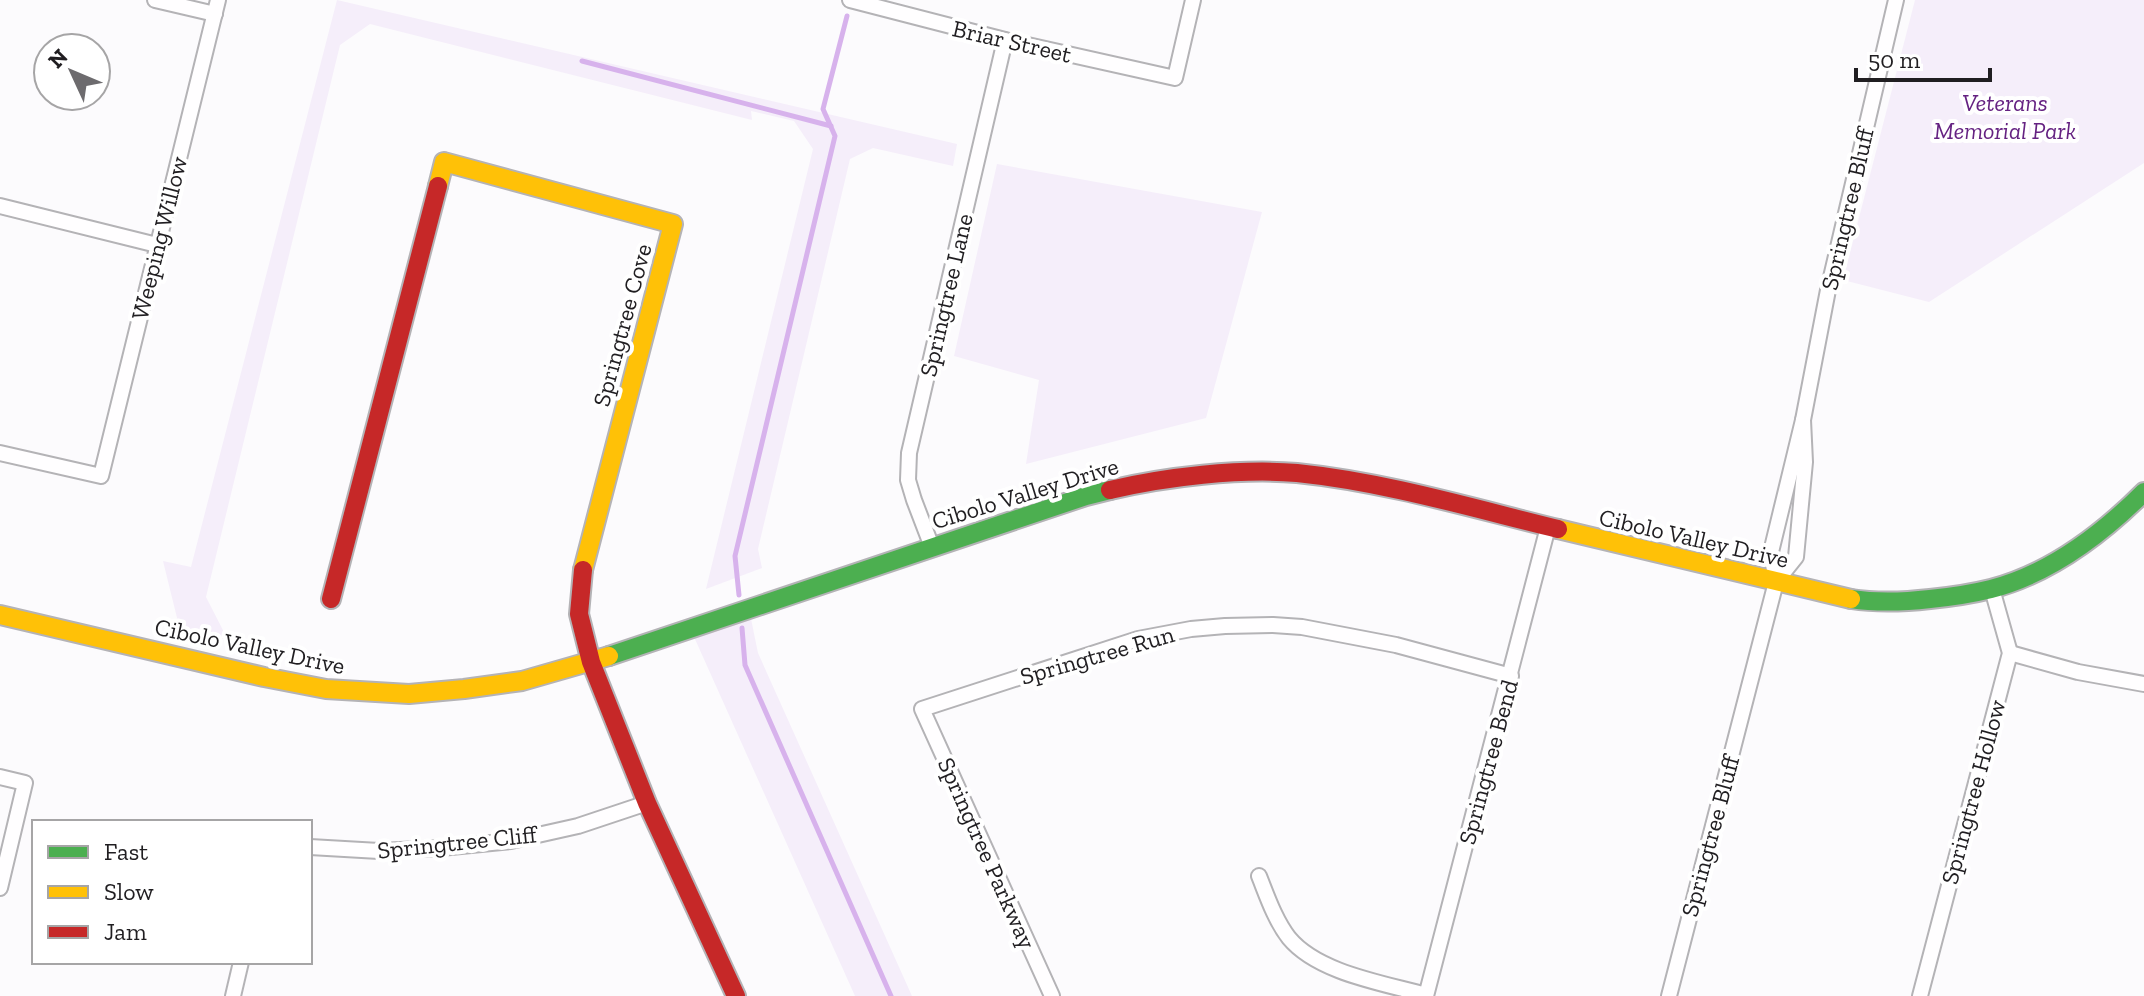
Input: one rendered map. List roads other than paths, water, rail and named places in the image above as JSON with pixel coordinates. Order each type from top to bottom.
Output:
[{"type":"main road","name":"Springtree Cove","points":[[331,599],[444,162],[673,224],[581,578],[579,614],[591,662],[647,803],[736,996]]},
{"type":"main road","name":"Cibolo Valley Drive","points":[[0,615],[264,677],[341,690],[409,694],[522,681],[591,662],[1086,496],[1149,481],[1249,472],[1295,473],[1378,485],[1854,600],[1894,603],[1992,589],[2052,564],[2095,537],[2144,492]]},
{"type":"street","points":[[155,0],[216,7]]},
{"type":"street","name":"Briar Street","points":[[850,0],[1005,40],[1175,78],[1193,0]]},
{"type":"street","name":"Springtree Bluff","points":[[1669,996],[1776,582],[1771,552],[1896,0]]},
{"type":"street","name":"Weeping Willow","points":[[0,453],[101,476],[216,7]]},
{"type":"street","name":"Springtree Lane","points":[[932,547],[908,480],[909,453],[1005,40]]},
{"type":"street","points":[[0,206],[157,245]]},
{"type":"street","name":"Springtree Bluff","points":[[1776,582],[1796,557],[1805,462],[1803,420]]},
{"type":"street","name":"Springtree Bend","points":[[1426,996],[1548,527]]},
{"type":"street","points":[[1992,589],[2010,653],[2078,672],[2144,684]]},
{"type":"street","name":"Springtree Run","points":[[922,709],[1138,639],[1225,626],[1302,627],[1396,645],[1511,676]]},
{"type":"street","name":"Springtree Hollow","points":[[1920,996],[2010,653]]},
{"type":"street","name":"Springtree Parkway","points":[[922,709],[1052,996]]},
{"type":"street","points":[[0,777],[25,783],[0,888]]},
{"type":"street","name":"Springtree Cliff","points":[[312,847],[379,851],[511,841],[578,826],[647,803]]},
{"type":"street","points":[[1259,876],[1279,921],[1304,953],[1335,969],[1426,996]]},
{"type":"street","points":[[233,996],[241,964]]},
{"type":"waterway","points":[[739,595],[735,556],[835,136],[823,109],[847,16]]},
{"type":"waterway","points":[[582,61],[831,126]]},
{"type":"waterway","points":[[742,628],[745,665],[891,996]]},
{"type":"park label","name":"Veterans Memorial Park","points":[[2005,116]]}]
